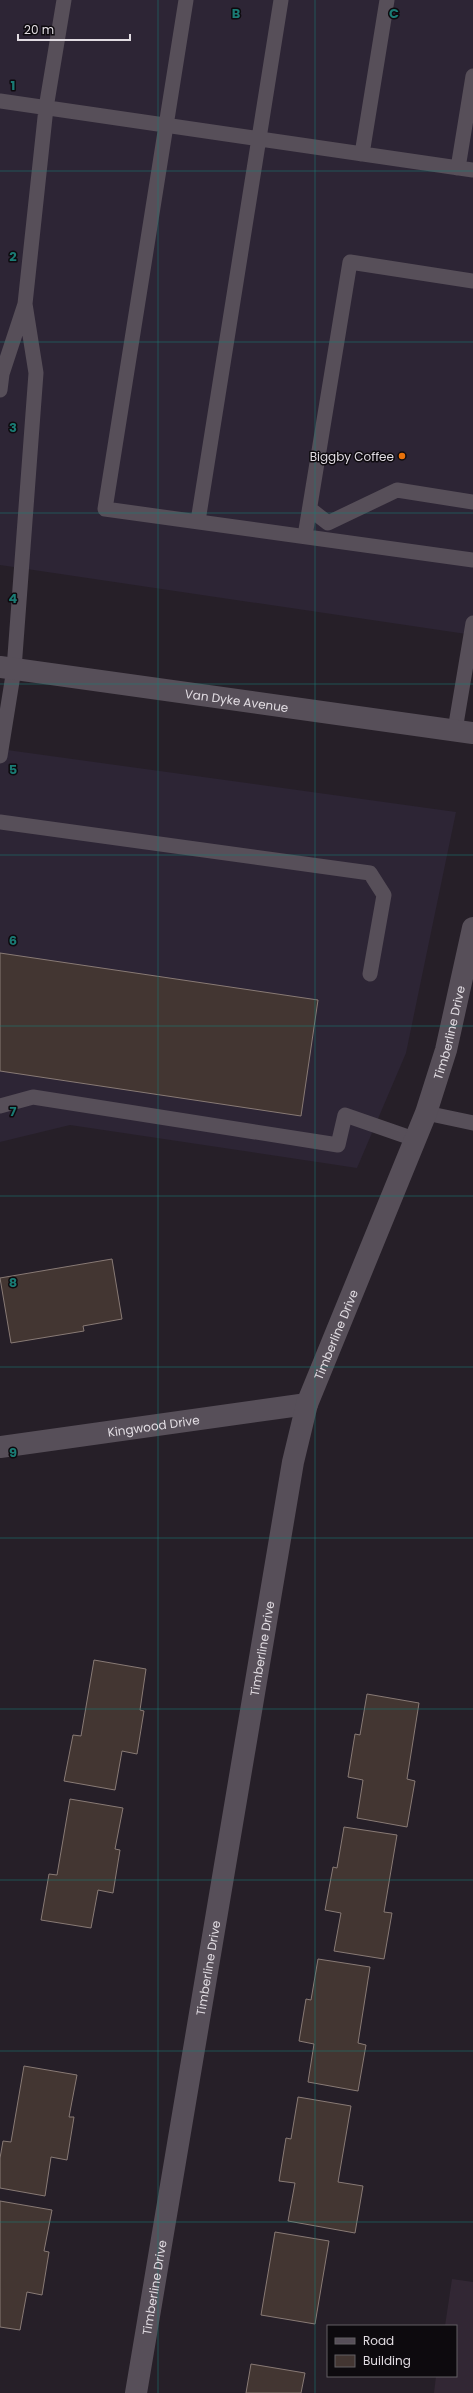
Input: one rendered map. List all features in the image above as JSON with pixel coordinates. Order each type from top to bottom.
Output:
[{"type":"street","name":"Van Dyke Avenue","points":[[7,668],[464,732]]},
{"type":"street","name":"Timberline Drive","points":[[136,2393],[293,1462],[307,1404],[417,1140],[446,1050],[473,928]]},
{"type":"street","name":"Kingwood Drive","points":[[0,1447],[307,1404]]},
{"type":"lane","points":[[0,390],[2,374],[25,304],[46,108],[64,0]]},
{"type":"lane","points":[[186,0],[106,509],[473,560]]},
{"type":"lane","points":[[198,521],[257,139],[281,0]]},
{"type":"lane","points":[[362,154],[387,0]]},
{"type":"lane","points":[[458,168],[473,76]]},
{"type":"lane","points":[[0,101],[473,170]]},
{"type":"lane","points":[[305,536],[350,262],[473,281]]},
{"type":"lane","points":[[0,756],[7,668],[36,373],[25,304]]},
{"type":"lane","points":[[310,509],[328,523],[398,490],[473,502]]},
{"type":"lane","points":[[464,732],[473,623]]},
{"type":"lane","points":[[0,822],[370,873],[384,895],[370,974]]},
{"type":"lane","points":[[0,1106],[33,1097],[338,1145],[345,1115],[417,1140]]},
{"type":"lane","points":[[426,1113],[473,1123]]},
{"type":"shaded area","points":[[0,0],[473,0],[473,635],[0,565]]},
{"type":"shaded area","points":[[0,749],[456,812],[406,1053],[357,1168],[70,1125],[0,1142]]},
{"type":"shaded area","points":[[452,2279],[473,2282],[473,2393],[434,2393],[436,2377],[457,2377],[457,2325],[445,2325]]},
{"type":"building","points":[[0,953],[318,1000],[301,1116],[0,1071]]},
{"type":"building","points":[[112,1259],[122,1319],[83,1326],[84,1331],[11,1343],[0,1278]]},
{"type":"building","points":[[94,1660],[146,1669],[140,1710],[144,1711],[137,1754],[122,1751],[115,1790],[64,1781],[73,1735],[81,1736]]},
{"type":"building","points":[[367,1694],[419,1703],[407,1779],[415,1781],[407,1827],[357,1818],[363,1780],[348,1777],[355,1734],[360,1735]]},
{"type":"building","points":[[70,1799],[123,1808],[115,1849],[120,1850],[113,1893],[98,1890],[91,1928],[41,1920],[49,1874],[57,1875]]},
{"type":"building","points":[[344,1827],[397,1835],[384,1912],[392,1913],[384,1959],[334,1951],[341,1913],[325,1910],[333,1867],[337,1868]]},
{"type":"building","points":[[318,1959],[370,1967],[358,2043],[366,2045],[358,2091],[308,2082],[314,2044],[299,2041],[306,1999],[311,2000]]},
{"type":"building","points":[[24,2066],[77,2075],[69,2117],[74,2117],[67,2160],[51,2157],[45,2196],[0,2188],[0,2158],[3,2141],[11,2142]]},
{"type":"building","points":[[298,2097],[351,2106],[338,2182],[363,2186],[355,2233],[288,2221],[295,2183],[279,2181],[286,2138],[291,2139]]},
{"type":"building","points":[[0,2201],[52,2210],[44,2251],[49,2252],[42,2295],[27,2292],[20,2330],[0,2327]]},
{"type":"building","points":[[275,2232],[329,2241],[315,2324],[261,2315]]},
{"type":"building","points":[[251,2364],[305,2373],[301,2393],[246,2393]]},
{"type":"place","name":"Biggby Coffee","points":[[402,456]]}]
